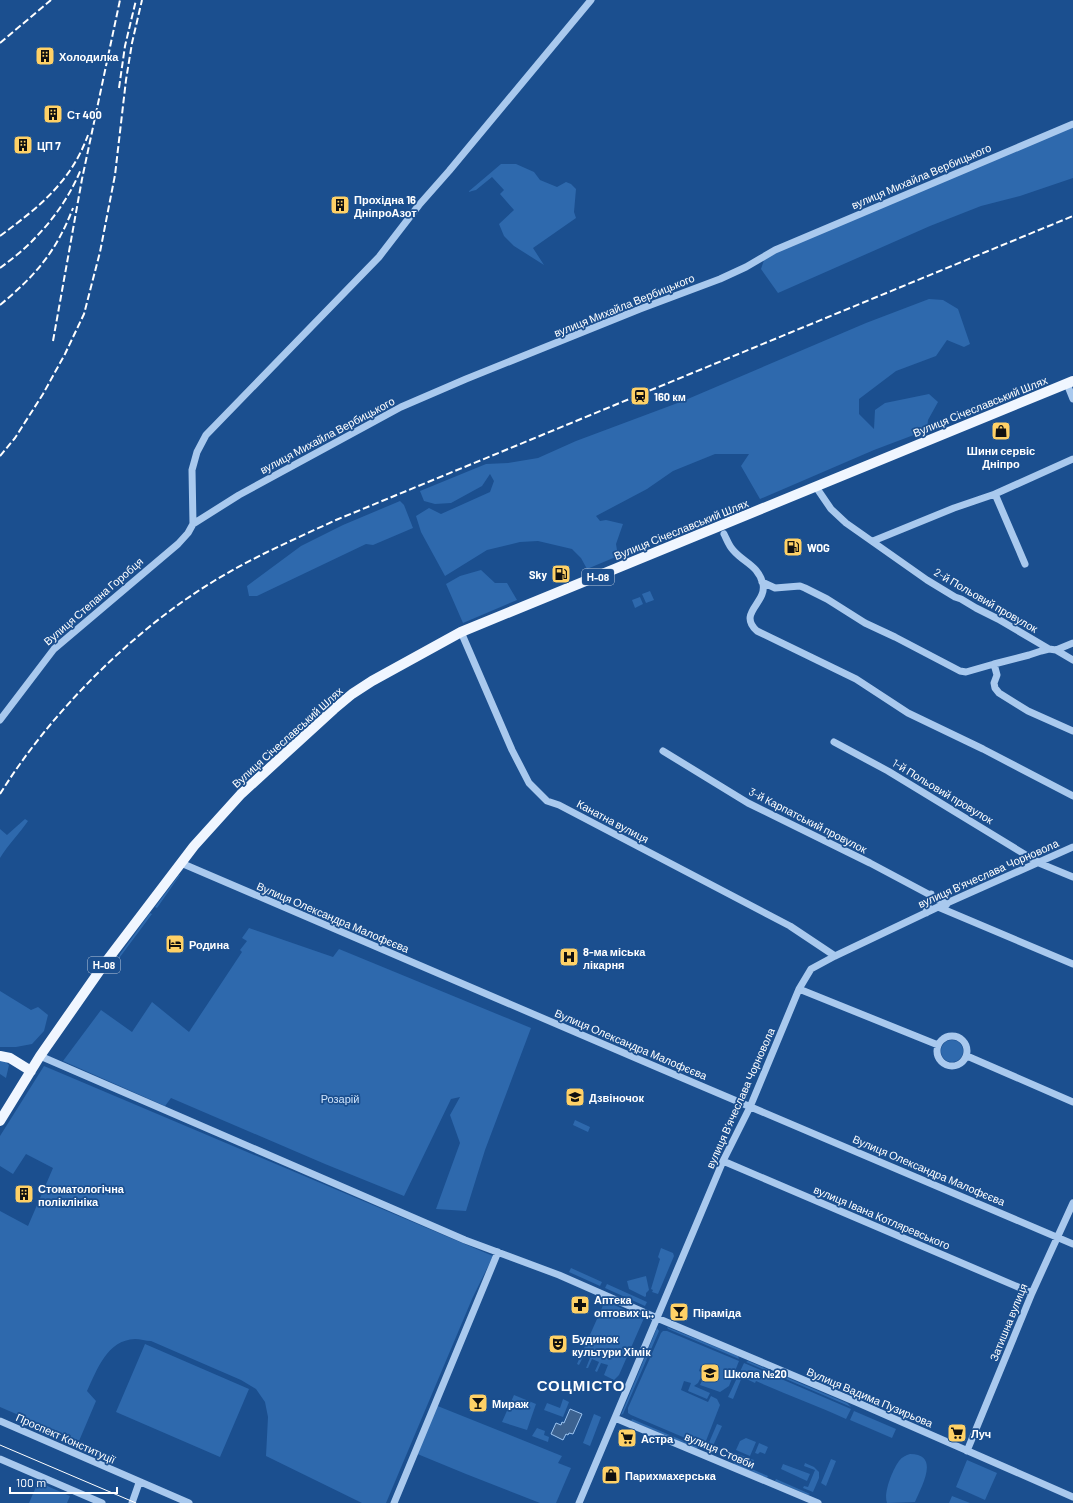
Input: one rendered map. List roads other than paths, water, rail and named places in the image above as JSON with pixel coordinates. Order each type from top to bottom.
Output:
[{"type":"main road","name":"Вулиця Січеславський Шлях","points":[[0,1121],[40,1056],[105,963],[194,846],[241,794],[352,694],[372,681],[462,632],[1070,382]]},
{"type":"main road","points":[[0,1056],[10,1058],[31,1071]]},
{"type":"street","points":[[193,524],[192,470],[197,452],[206,435],[378,257],[419,205],[591,0]]},
{"type":"street","name":"вулиця Михайла Вербицького","points":[[193,524],[239,495],[401,407],[466,379],[640,309],[720,279],[746,267],[775,250],[1073,124]]},
{"type":"street","points":[[1070,382],[1073,399]]},
{"type":"street","points":[[873,541],[954,508],[995,494],[1073,459]]},
{"type":"street","name":"2-й Польовий провулок","points":[[816,487],[831,509],[846,522],[927,580],[955,597],[1073,660]]},
{"type":"street","points":[[995,494],[1025,564]]},
{"type":"street","name":"Вулиця Степана Горобця","points":[[0,720],[54,649],[178,544],[188,533],[193,524]]},
{"type":"street","points":[[724,534],[733,551],[754,567],[762,582],[763,586],[760,598],[750,613],[751,626],[757,631],[856,679],[908,713],[983,749],[1073,796]]},
{"type":"street","points":[[762,582],[775,588],[800,586],[805,588],[865,623],[960,671],[966,672],[1052,650],[1073,643]]},
{"type":"street","name":"Канатна вулиця","points":[[462,632],[515,755],[529,783],[547,801],[559,805],[790,926],[835,956]]},
{"type":"street","points":[[994,664],[997,675],[994,683],[995,688],[999,693],[1028,711],[1073,731]]},
{"type":"street","name":"1-й Польовий провулок","points":[[834,742],[888,771],[1039,863],[1073,878]]},
{"type":"street","name":"3-й Карпатський провулок","points":[[663,751],[748,803],[930,894],[947,904]]},
{"type":"street","name":"вулиця Вʼячеслава Чорновола","points":[[579,1503],[723,1161],[750,1106],[799,989],[811,969],[938,907],[1073,847]]},
{"type":"street","name":"Вулиця Олександра Малофєєва","points":[[181,863],[1073,1244]]},
{"type":"street","points":[[926,913],[930,894]]},
{"type":"street","points":[[938,907],[1073,964]]},
{"type":"street","points":[[799,989],[938,1045]]},
{"type":"street","points":[[950,1036],[960,1038],[967,1046],[967,1056],[964,1061],[956,1066],[946,1066],[937,1055],[938,1045],[945,1038],[950,1036]]},
{"type":"street","name":"Вулиця Вадима Пузирьова","points":[[40,1056],[465,1240],[559,1275],[1073,1497]]},
{"type":"street","points":[[967,1056],[1073,1102]]},
{"type":"street","name":"вулиця Івана Котляревського","points":[[723,1161],[1032,1293]]},
{"type":"street","name":"Затишна вулиця","points":[[967,1451],[1032,1293],[1056,1237],[1073,1203]]},
{"type":"street","points":[[394,1503],[498,1252]]},
{"type":"street","name":"вулиця Стовби","points":[[615,1418],[818,1503]]},
{"type":"street","name":"Проспект Конституції","points":[[0,1421],[189,1503]]},
{"type":"street","points":[[0,1459],[102,1503]]},
{"type":"street","points":[[132,1503],[139,1482]]},
{"type":"tram line","points":[[0,1445],[136,1503]]},
{"type":"railway","points":[[0,43],[51,0]]},
{"type":"railway","points":[[53,341],[82,179],[120,0]]},
{"type":"railway","points":[[119,88],[125,46],[136,0]]},
{"type":"railway","points":[[0,456],[15,438],[43,394],[65,354],[84,314],[100,252],[115,175],[126,80],[132,43],[142,0]]},
{"type":"railway","points":[[0,236],[28,215],[63,180],[73,167],[88,135]]},
{"type":"railway","points":[[0,268],[27,246],[49,223],[67,197],[81,169]]},
{"type":"railway","points":[[0,305],[13,294],[44,262],[59,238],[73,208]]},
{"type":"railway","points":[[0,794],[43,733],[95,676],[153,624],[214,581],[244,564],[336,520],[1073,216]]},
{"type":"place","name":"Холодилка","points":[[45,56]]},
{"type":"place","name":"Ст 400","points":[[53,114]]},
{"type":"place","name":"ЦП 7","points":[[23,145]]},
{"type":"place","name":"Прохідна 16 ДніпроАзот","points":[[340,205]]},
{"type":"place","name":"160 км","points":[[640,396]]},
{"type":"place","name":"Шини сервіс Дніпро","points":[[1001,431]]},
{"type":"place","name":"WOG","points":[[793,547]]},
{"type":"place","name":"Sky","points":[[561,574]]},
{"type":"place","name":"Родина","points":[[175,944]]},
{"type":"place","name":"8-ма міська лікарня","points":[[569,957]]},
{"type":"place","name":"Дзвіночок","points":[[575,1097]]},
{"type":"place","name":"Стоматологічна поліклініка","points":[[24,1194]]},
{"type":"place","name":"Аптека оптових ц‥","points":[[580,1305]]},
{"type":"place","name":"Піраміда","points":[[679,1312]]},
{"type":"place","name":"Будинок культури Хімік","points":[[558,1344]]},
{"type":"place","name":"Школа №20","points":[[710,1373]]},
{"type":"place","name":"Мираж","points":[[478,1403]]},
{"type":"place","name":"Луч","points":[[957,1433]]},
{"type":"place","name":"Астра","points":[[627,1438]]},
{"type":"place","name":"Парихмахерська","points":[[611,1475]]},
{"type":"district","name":"СОЦМІСТО","points":[[581,1385]]},
{"type":"park label","name":"Розарій","points":[[340,1098]]}]
